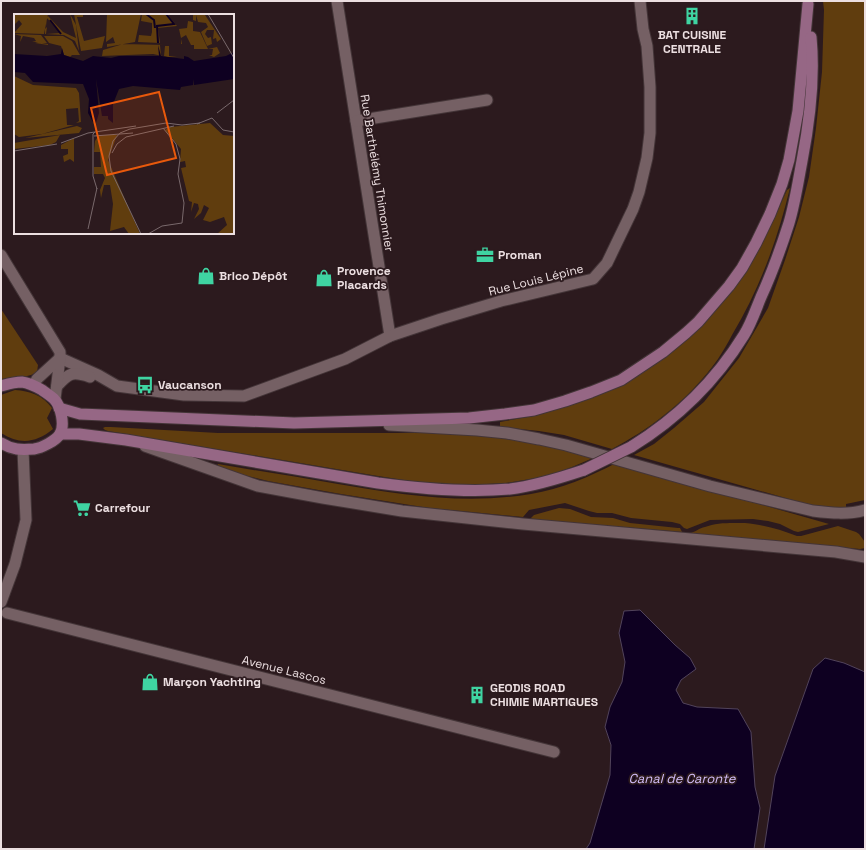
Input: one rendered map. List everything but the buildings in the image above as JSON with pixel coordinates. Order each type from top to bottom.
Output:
[{"type":"main road","points":[[1,386],[23,382],[34,385],[57,404],[80,414],[294,423],[469,418],[505,414],[534,410],[571,399],[621,380],[662,352],[686,333],[718,300],[742,268],[756,243],[782,184],[789,160],[798,110],[808,2]]},
{"type":"main road","points":[[60,434],[79,434],[126,440],[415,488],[446,490],[511,488],[549,481],[584,470],[631,447],[650,436],[672,418],[698,395],[719,371],[745,334],[769,279],[789,222],[797,189],[810,112],[812,86],[812,46],[808,2]]},
{"type":"main road","points":[[1,443],[8,448],[23,450],[36,448],[49,443],[60,434],[62,425],[62,416],[57,404]]},
{"type":"street","name":"Rue Barthélémy Thimonnier","points":[[337,1],[390,336]]},
{"type":"street","name":"Rue Louis Lépine","points":[[390,336],[500,301],[593,279],[607,263],[633,209],[648,158],[650,133],[650,87],[647,46],[643,29],[640,1]]},
{"type":"street","points":[[356,121],[487,100]]},
{"type":"street","points":[[1,255],[60,355],[117,386]]},
{"type":"street","points":[[57,386],[66,376],[73,373],[82,374],[117,386],[184,395],[244,396],[345,359],[390,336]]},
{"type":"street","points":[[34,385],[37,379],[60,355]]},
{"type":"street","points":[[57,404],[60,355]]},
{"type":"street","points":[[342,422],[507,433],[566,445],[710,486],[813,511],[839,513],[865,510]]},
{"type":"street","points":[[126,440],[258,486],[402,511],[502,522],[836,552],[865,553]]},
{"type":"street","points":[[4,616],[8,610],[1,602],[15,564],[26,520],[23,450]]},
{"type":"street","points":[[836,552],[865,557]]},
{"type":"street","name":"Avenue Lascos","points":[[4,616],[554,752]]},
{"type":"shaded area","points":[[823,1],[865,1],[865,500],[846,504],[846,508],[817,507],[634,455],[654,444],[704,402],[739,358],[768,308],[799,217],[809,177],[822,72]]},
{"type":"shaded area","points":[[790,188],[767,264],[742,317],[712,367],[693,389],[671,410],[645,430],[612,449],[564,435],[500,427],[500,422],[538,415],[597,396],[638,374],[752,262],[787,190]]},
{"type":"shaded area","points":[[1,309],[38,365],[37,372],[23,377],[1,379]]},
{"type":"shaded area","points":[[15,390],[35,394],[52,408],[47,418],[53,429],[47,434],[28,441],[21,441],[1,433],[1,395]]},
{"type":"shaded area","points":[[103,428],[218,433],[447,433],[520,440],[567,450],[593,458],[548,476],[506,483],[468,485],[422,483],[108,431]]},
{"type":"shaded area","points":[[616,463],[829,524],[798,532],[780,524],[768,521],[753,519],[710,520],[687,529],[680,524],[672,522],[631,518],[612,513],[597,513],[565,503],[529,510],[523,517],[429,508],[341,494],[268,481],[239,474],[217,466],[218,464],[410,495],[458,499],[482,499],[542,492],[585,478]]},
{"type":"shaded area","points":[[559,508],[570,509],[591,517],[613,518],[630,523],[680,528],[682,532],[530,519],[534,515]]},
{"type":"shaded area","points":[[745,523],[784,531],[797,536],[838,526],[859,534],[865,542],[865,548],[860,549],[690,533],[714,524]]},
{"type":"water","name":"Canal de Caronte","points":[[640,610],[690,658],[696,669],[681,680],[676,690],[683,703],[697,707],[738,709],[751,732],[755,787],[760,808],[754,849],[586,849],[590,843],[610,775],[611,745],[605,727],[610,707],[622,682],[625,662],[619,633],[624,611]]},
{"type":"water","points":[[825,658],[844,663],[865,672],[865,849],[764,849],[775,776],[813,669]]},
{"type":"place","name":"BAT CUISINE CENTRALE","points":[[692,16]]},
{"type":"place","name":"Proman","points":[[485,255]]},
{"type":"place","name":"Brico Dépôt","points":[[206,276]]},
{"type":"place","name":"Provence Placards","points":[[324,278]]},
{"type":"place","name":"Vaucanson","points":[[145,385]]},
{"type":"place","name":"Carrefour","points":[[82,508]]},
{"type":"place","name":"Marçon Yachting","points":[[150,682]]},
{"type":"place","name":"GEODIS ROAD CHIMIE MARTIGUES","points":[[477,695]]}]
